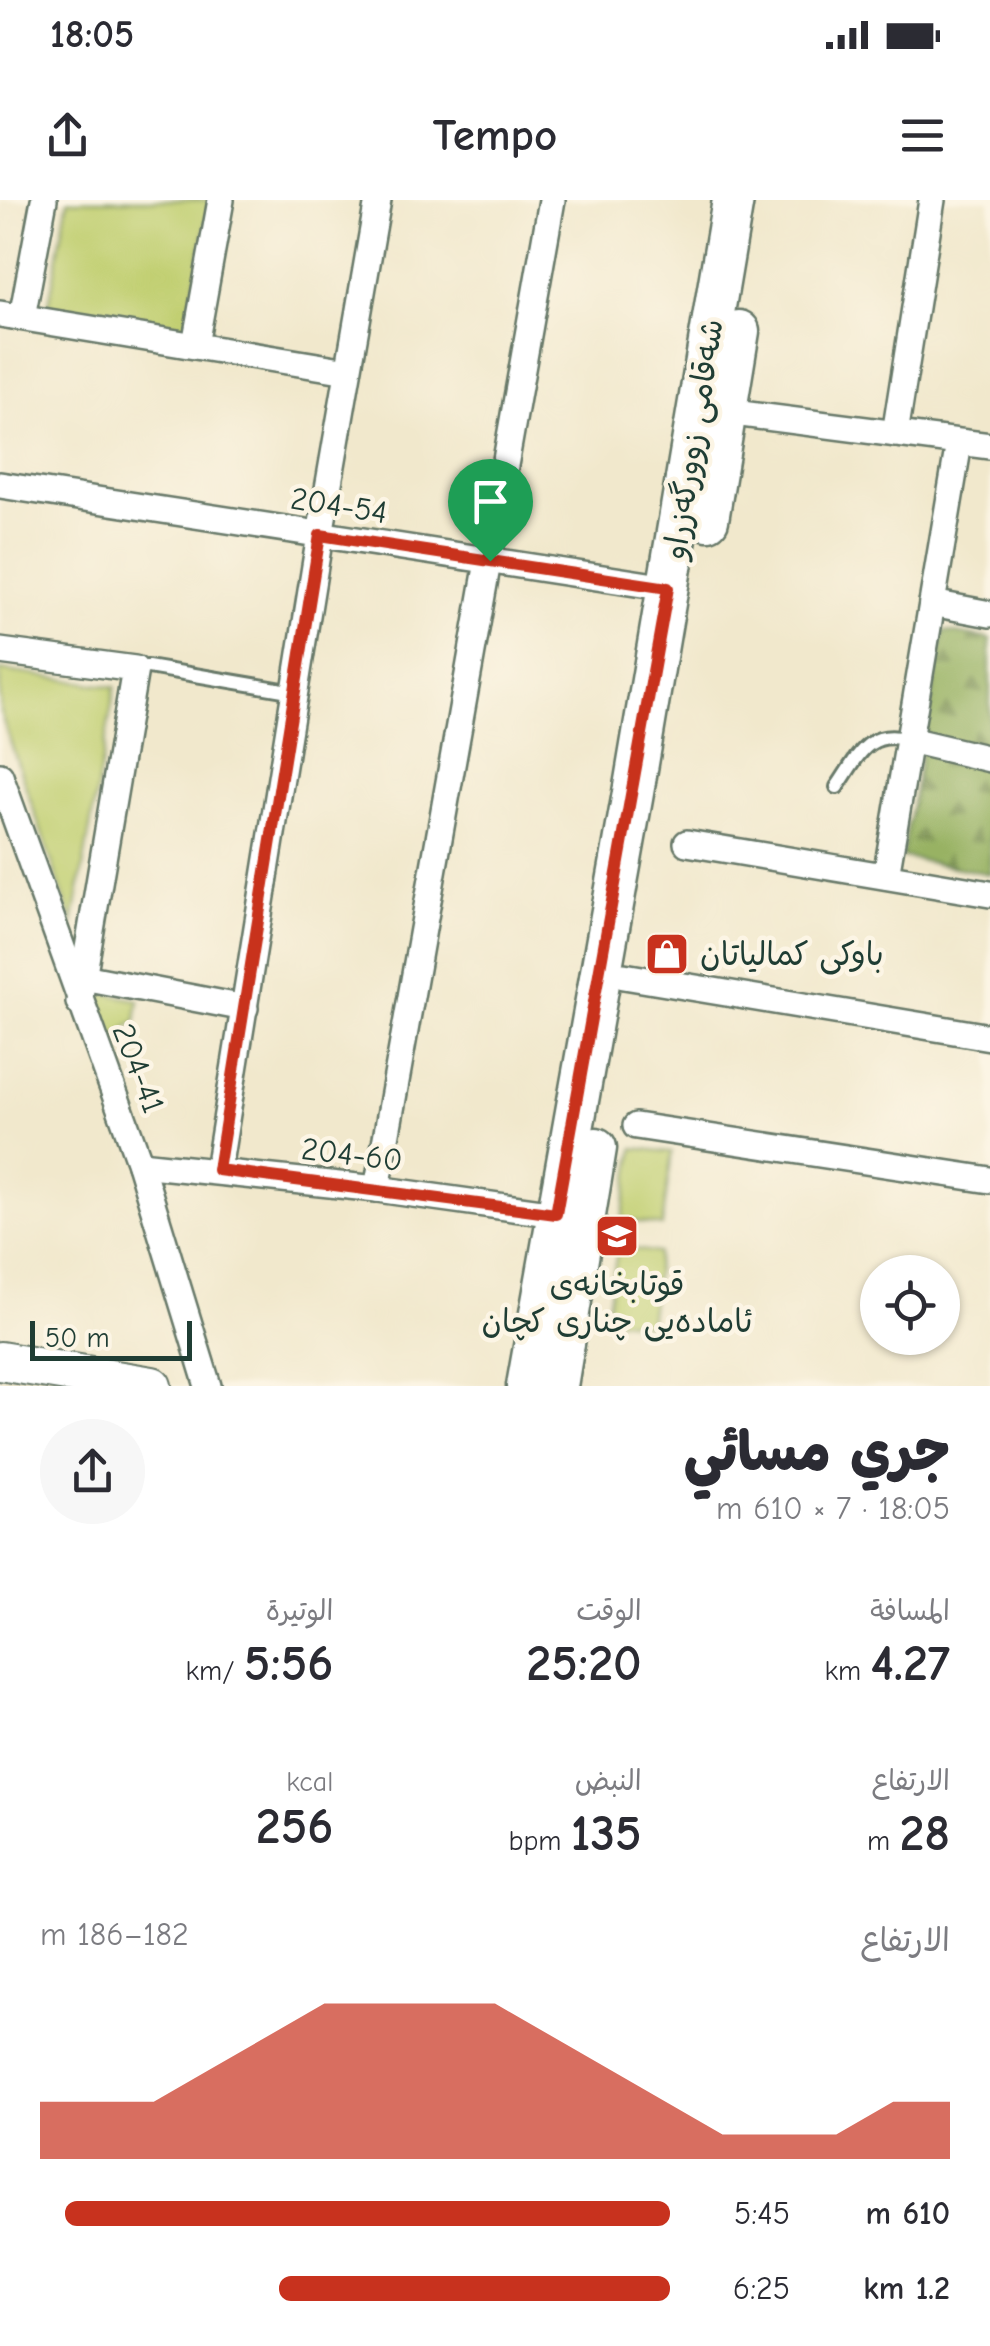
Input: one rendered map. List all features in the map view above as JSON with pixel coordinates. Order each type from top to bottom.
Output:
[{"type":"main road","name":"شەقامی زوورگەزراو","points":[[557,1386],[624,976],[668,588],[733,200]]},
{"type":"main road","name":"شەقامی زوورگەزراو","points":[[527,1386],[556,1214],[726,412],[760,200]]},
{"type":"street","points":[[44,200],[11,316],[348,371]]},
{"type":"street","points":[[195,345],[221,200]]},
{"type":"street","points":[[218,1170],[378,200]]},
{"type":"street","points":[[378,1189],[552,200]]},
{"type":"street","points":[[895,434],[932,200]]},
{"type":"street","points":[[726,412],[990,446]]},
{"type":"street","points":[[886,876],[958,443]]},
{"type":"street","name":"204-54","points":[[0,485],[668,588]]},
{"type":"street","points":[[932,603],[990,614]]},
{"type":"street","points":[[0,651],[135,669],[81,989],[245,1008]]},
{"type":"street","points":[[909,740],[990,758]]},
{"type":"street","name":"204-41","points":[[0,776],[81,989],[208,1386]]},
{"type":"street","points":[[687,843],[990,894]]},
{"type":"street","points":[[624,976],[990,1037]]},
{"type":"street","points":[[636,1126],[990,1180]]},
{"type":"street","name":"204-60","points":[[140,1164],[378,1189],[556,1214]]},
{"type":"street","points":[[0,1362],[152,1386]]},
{"type":"lane","points":[[135,669],[148,667],[295,692]]},
{"type":"lane","points":[[837,787],[872,740],[888,734],[909,740]]},
{"type":"green space","points":[[68,200],[210,200],[186,333],[48,309]]},
{"type":"green space","points":[[944,631],[990,639],[990,874],[902,857]]},
{"type":"green space","points":[[0,670],[115,687],[73,924],[0,712]]},
{"type":"green space","points":[[97,992],[139,1000],[136,1021],[112,1038]]},
{"type":"green space","points":[[634,1148],[672,1152],[662,1226],[622,1219]]},
{"type":"green space","points":[[618,1246],[658,1253],[649,1324],[606,1318]]},
{"type":"place","name":"باوکی کمالیاتان","points":[[667,954]]},
{"type":"place","name":"قوتابخانەی ئامادەیی چناری کچان","points":[[617,1236]]},
{"type":"route","points":[[320,535],[490,561],[668,588],[556,1214],[218,1170],[320,535]]}]
